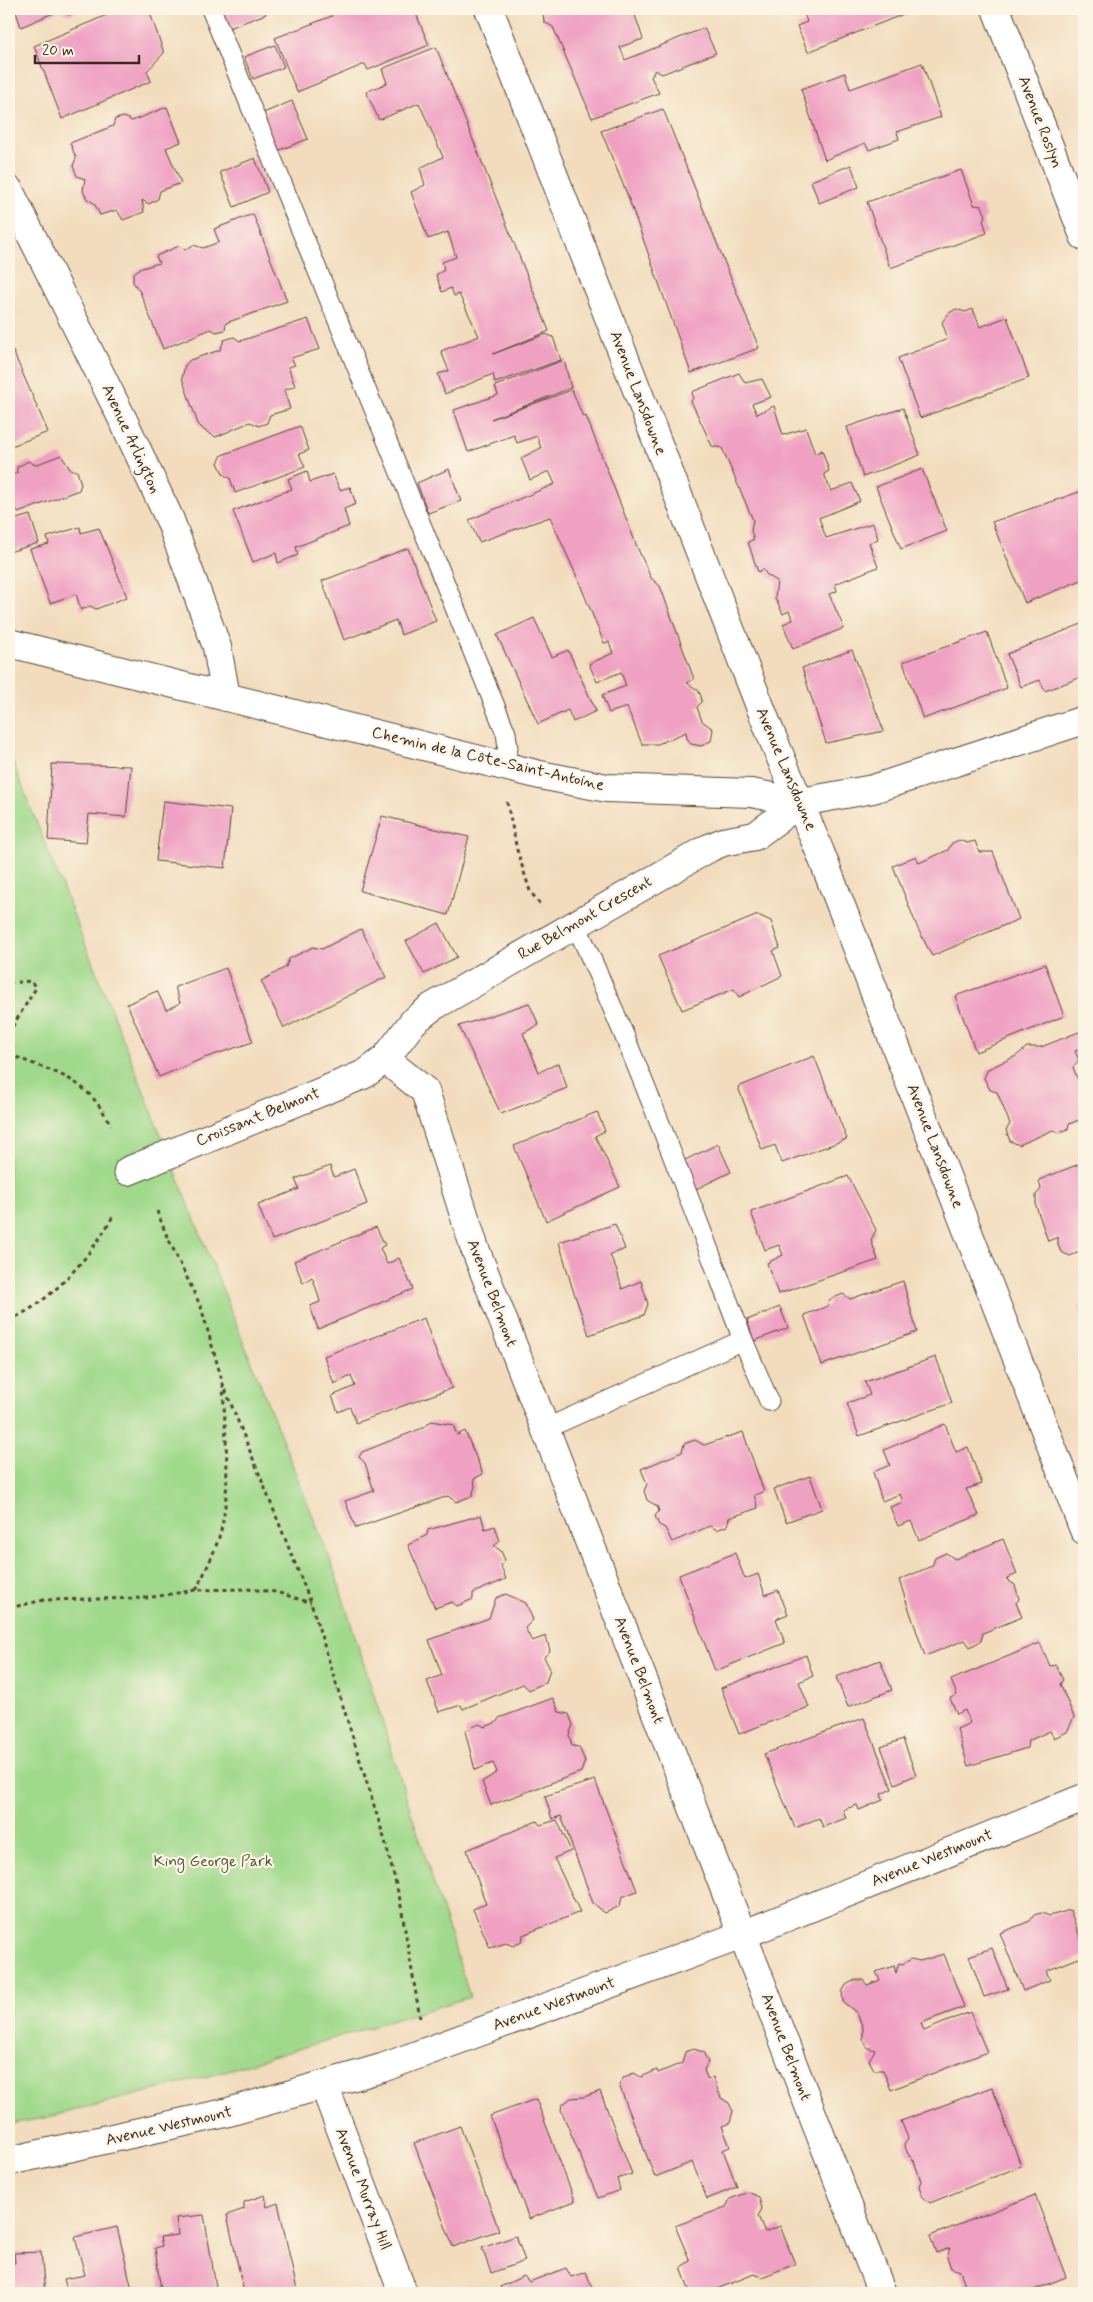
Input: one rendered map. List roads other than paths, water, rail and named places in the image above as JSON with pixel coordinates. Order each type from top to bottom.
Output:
[{"type":"street","name":"Avenue Lansdowne","points":[[489,9],[770,732],[801,802],[1084,1530]]},
{"type":"street","name":"Avenue Roslyn","points":[[996,9],[1084,236]]},
{"type":"street","name":"Avenue Arlington","points":[[9,190],[123,420],[170,520],[216,647],[226,697]]},
{"type":"street","name":"Chemin de la Côte-Saint-Antoine","points":[[9,643],[502,764],[540,775],[608,788],[751,793],[801,802],[873,789],[1084,720]]},
{"type":"street","name":"Rue Belmont Crescent","points":[[386,1059],[413,1022],[432,1007],[576,925],[657,876],[709,848],[723,842],[755,836],[801,802]]},
{"type":"street","name":"Croissant Belmont","points":[[128,1171],[365,1074],[386,1059]]},
{"type":"street","name":"Avenue Belmont","points":[[386,1059],[425,1091],[474,1246],[882,2293]]},
{"type":"street","name":"Avenue Westmount","points":[[9,2161],[225,2114],[382,2068],[742,1935],[1084,1798]]},
{"type":"street","name":"Avenue Murray Hill","points":[[324,2085],[403,2293]]},
{"type":"lane","points":[[211,9],[506,733],[508,748],[502,764]]},
{"type":"lane","points":[[576,925],[593,961],[670,1149],[743,1340],[769,1401]]},
{"type":"lane","points":[[545,1429],[743,1340]]},
{"type":"park label","name":"King George Park","points":[[213,1861]]}]
